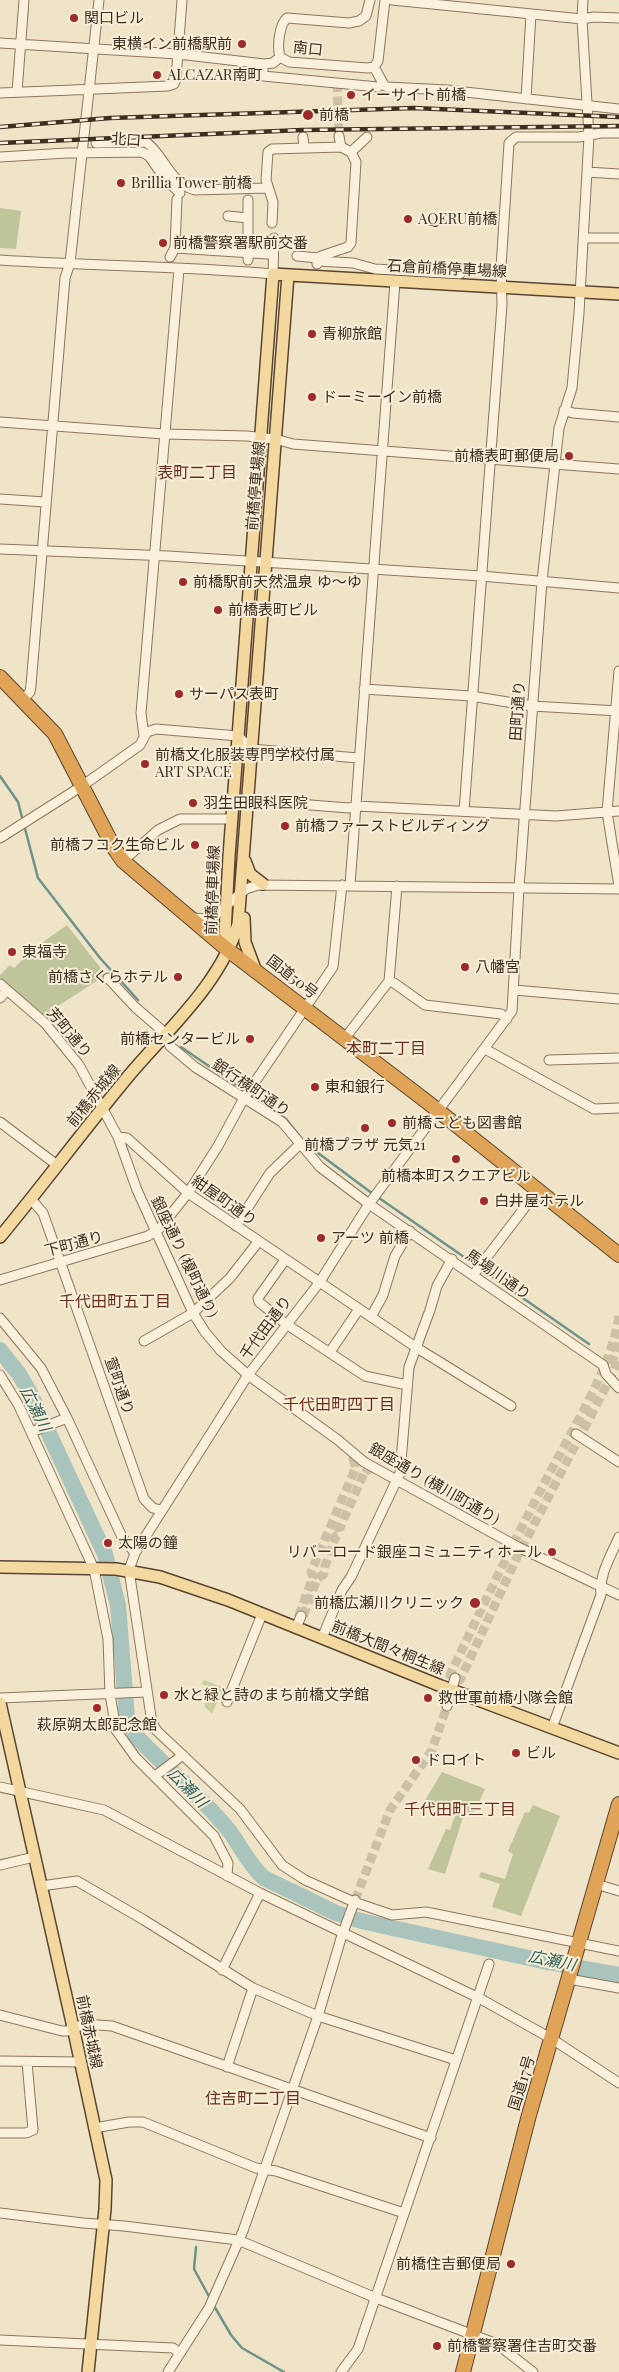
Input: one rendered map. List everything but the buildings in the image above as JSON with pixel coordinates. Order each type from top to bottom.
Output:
[{"type":"highway","name":"国道50号","points":[[0,677],[55,734],[114,848],[123,861],[228,950],[345,1038],[619,1255]]},
{"type":"highway","name":"国道17号","points":[[463,2372],[518,2158],[619,1804]]},
{"type":"main road","name":"石倉前橋停車場線","points":[[273,274],[619,294]]},
{"type":"main road","name":"前橋停車場線","points":[[228,950],[225,933],[226,907],[250,561],[273,274]]},
{"type":"main road","name":"前橋停車場線","points":[[228,950],[234,940],[238,924],[288,275]]},
{"type":"main road","points":[[243,852],[247,871],[261,885]]},
{"type":"main road","points":[[228,877],[241,889],[244,910],[244,942],[255,969]]},
{"type":"main road","points":[[241,889],[261,885]]},
{"type":"main road","name":"前橋赤城線","points":[[0,1237],[219,969],[228,950]]},
{"type":"main road","points":[[0,1567],[97,1569]]},
{"type":"main road","name":"前橋大間々桐生線","points":[[97,1569],[129,1570],[174,1581],[262,1614],[451,1690],[619,1753]]},
{"type":"main road","name":"前橋赤城線","points":[[0,1703],[74,2027],[106,2180],[88,2372]]},
{"type":"street","points":[[17,92],[24,0]]},
{"type":"street","points":[[23,700],[30,692],[31,685],[65,278],[70,263],[99,0]]},
{"type":"street","points":[[0,93],[168,86],[174,84],[176,79],[182,0]]},
{"type":"street","name":"南口","points":[[370,0],[366,16],[354,23],[287,18],[282,27],[279,52],[280,57],[289,62],[374,67]]},
{"type":"street","points":[[385,0],[378,61],[374,67],[387,87],[447,90],[619,109]]},
{"type":"street","points":[[392,0],[456,4],[582,19],[594,17],[619,18]]},
{"type":"street","name":"田町通り","points":[[437,1110],[512,1011],[518,888],[542,581],[558,428],[572,381],[584,238],[589,136],[582,19],[583,0]]},
{"type":"street","points":[[526,99],[531,14]]},
{"type":"street","points":[[0,43],[178,54],[269,64],[280,57]]},
{"type":"street","points":[[263,70],[263,76],[303,76],[378,87]]},
{"type":"street","points":[[464,811],[502,287],[506,166],[511,139],[516,137],[589,136],[601,133],[619,133]]},
{"type":"street","points":[[339,136],[341,147]]},
{"type":"street","points":[[303,137],[304,148]]},
{"type":"street","points":[[351,152],[367,137]]},
{"type":"street","points":[[96,143],[146,142],[156,151],[182,192],[175,248],[170,258]]},
{"type":"street","points":[[272,224],[273,202],[266,180],[268,152],[272,149],[341,147],[351,152],[356,162],[351,243],[348,247],[318,261]]},
{"type":"street","name":"北口","points":[[0,157],[142,152],[149,156],[166,179],[182,192]]},
{"type":"street","points":[[587,172],[619,174]]},
{"type":"street","points":[[182,192],[195,190],[247,193],[268,188]]},
{"type":"street","points":[[247,193],[248,257]]},
{"type":"street","points":[[228,216],[248,218]]},
{"type":"street","points":[[0,260],[209,269],[273,274],[274,238]]},
{"type":"street","points":[[584,238],[619,238]]},
{"type":"street","points":[[175,248],[248,257],[277,255]]},
{"type":"street","points":[[297,256],[318,261],[353,263],[376,269],[460,274]]},
{"type":"street","points":[[144,736],[141,713],[179,269]]},
{"type":"street","points":[[156,1232],[188,1193],[218,1146],[244,1098],[333,967],[356,806],[372,569],[395,282]]},
{"type":"street","points":[[564,410],[573,413],[619,417]]},
{"type":"street","points":[[0,422],[164,434],[261,437],[292,444],[619,468]]},
{"type":"street","points":[[0,499],[45,502]]},
{"type":"street","points":[[0,549],[250,561],[481,576],[619,588]]},
{"type":"street","points":[[261,885],[518,888],[619,887],[608,812],[619,671]]},
{"type":"street","points":[[364,689],[472,696],[532,706],[617,711]]},
{"type":"street","points":[[0,838],[82,786],[140,745],[147,732],[156,729],[238,736],[251,749],[358,758]]},
{"type":"street","points":[[247,800],[349,808],[356,806],[556,816],[619,811]]},
{"type":"street","points":[[123,861],[158,830],[180,819],[232,819]]},
{"type":"street","points":[[345,1038],[389,981],[398,886]]},
{"type":"street","points":[[189,917],[199,920],[210,919],[226,907],[241,889]]},
{"type":"street","name":"銀行横町通り","points":[[108,978],[135,1007],[165,1034],[170,1046],[195,1067],[282,1122],[299,1145],[320,1167],[368,1204]]},
{"type":"street","points":[[389,981],[425,1005],[502,1014],[507,1019]]},
{"type":"street","points":[[0,998],[4,987]]},
{"type":"street","name":"芳町通り","points":[[4,987],[41,1019],[74,1059],[118,1137]]},
{"type":"street","points":[[514,990],[619,999]]},
{"type":"street","points":[[485,1049],[594,1109],[619,1108]]},
{"type":"street","points":[[549,1060],[619,1058]]},
{"type":"street","name":"千代田通り","points":[[129,1570],[135,1553],[248,1375],[319,1283],[368,1204],[437,1110]]},
{"type":"street","points":[[0,1122],[57,1165]]},
{"type":"street","name":"紺屋町通り","points":[[118,1137],[127,1138],[188,1193],[258,1242],[417,1348],[511,1406]]},
{"type":"street","name":"銀座通り (榎町通り)","points":[[118,1137],[137,1190],[193,1313],[205,1332],[221,1351],[248,1375]]},
{"type":"street","points":[[236,1226],[270,1173],[299,1145]]},
{"type":"street","points":[[477,1270],[538,1190]]},
{"type":"street","name":"萱町通り","points":[[31,1199],[43,1213],[144,1499],[153,1508],[162,1510]]},
{"type":"street","name":"馬場川通り","points":[[368,1204],[452,1259],[477,1270],[603,1364],[606,1374],[619,1388]]},
{"type":"street","points":[[371,1316],[383,1295],[395,1256],[410,1231]]},
{"type":"street","name":"下町通り","points":[[0,1280],[110,1248],[156,1232]]},
{"type":"street","points":[[144,1341],[193,1313],[230,1278],[258,1242]]},
{"type":"street","points":[[322,1638],[342,1590],[348,1583],[394,1481],[400,1473],[409,1367],[437,1286],[452,1259]]},
{"type":"street","points":[[285,1260],[258,1298],[259,1302],[286,1324],[365,1376],[407,1385]]},
{"type":"street","points":[[330,1352],[359,1309]]},
{"type":"street","points":[[0,1318],[41,1368],[63,1420],[122,1537],[135,1553]]},
{"type":"street","points":[[0,1375],[9,1388],[97,1569],[108,1639],[116,1730],[136,1758],[157,1774],[214,1836],[228,1864],[227,1876]]},
{"type":"street","name":"銀座通り (横川町通り)","points":[[248,1375],[338,1440],[363,1464],[518,1547],[619,1595]]},
{"type":"street","points":[[31,1432],[63,1420]]},
{"type":"street","points":[[576,1434],[619,1462]]},
{"type":"street","points":[[552,1728],[601,1595],[600,1587],[604,1572],[619,1537]]},
{"type":"street","points":[[129,1570],[146,1692],[154,1727],[240,1810],[282,1865],[305,1880],[354,1904],[392,1914],[426,1912],[577,1949],[619,1951]]},
{"type":"street","points":[[227,1702],[262,1614]]},
{"type":"street","points":[[296,1628],[301,1616]]},
{"type":"street","points":[[447,1706],[454,1678]]},
{"type":"street","points":[[0,1698],[146,1692]]},
{"type":"street","points":[[157,1774],[183,1755]]},
{"type":"street","points":[[0,1786],[104,1810],[260,1894],[344,1932],[479,1998],[552,2039],[619,2083]]},
{"type":"street","points":[[0,1865],[34,1857]]},
{"type":"street","points":[[42,1886],[77,1881],[253,1988],[318,2016],[456,2060]]},
{"type":"street","points":[[596,1884],[619,1891]]},
{"type":"street","points":[[222,1970],[260,1894]]},
{"type":"street","points":[[168,2372],[209,2308],[238,2240],[265,2170],[354,1904]]},
{"type":"street","points":[[341,2372],[358,2349],[489,1964]]},
{"type":"street","points":[[570,1976],[619,1988]]},
{"type":"street","points":[[226,2067],[253,1988]]},
{"type":"street","points":[[0,2015],[62,2031],[67,2031],[84,2024],[112,2026],[431,2138]]},
{"type":"street","points":[[0,2061],[80,2062]]},
{"type":"street","points":[[0,2133],[26,2133],[33,2130],[26,2062]]},
{"type":"street","points":[[94,2128],[130,2122],[143,2122],[265,2170],[276,2171],[404,2213]]},
{"type":"street","points":[[0,2213],[238,2240],[376,2298],[497,2344],[533,2372]]},
{"type":"street","points":[[0,2340],[173,2348],[179,2353]]},
{"type":"green space","points":[[0,208],[21,211],[16,249],[0,248]]},
{"type":"green space","points":[[67,925],[106,975],[44,1015],[0,978],[0,975],[10,965],[14,968],[36,947]]},
{"type":"green space","points":[[204,1680],[226,1689],[224,1701],[218,1700],[212,1714],[204,1706],[211,1688],[202,1684]]},
{"type":"green space","points":[[442,1772],[485,1789],[473,1816],[464,1814],[445,1874],[428,1869],[446,1829],[450,1830],[455,1816],[435,1806],[433,1809],[423,1804]]},
{"type":"green space","points":[[533,1805],[560,1816],[521,1916],[492,1907],[500,1884],[479,1877],[481,1872],[505,1879],[513,1854],[508,1851],[525,1812],[529,1813]]},
{"type":"waterway","points":[[0,776],[18,802],[38,878],[100,958],[138,1000]]},
{"type":"waterway","points":[[181,1047],[286,1119],[306,1144],[369,1191],[477,1266]]},
{"type":"waterway","points":[[481,1269],[589,1344]]},
{"type":"waterway","name":"広瀬川","points":[[0,1350],[19,1374],[30,1393],[105,1554],[118,1605],[127,1718],[137,1737],[206,1804],[227,1828],[258,1872],[264,1878],[336,1913],[361,1921],[547,1962],[619,1975]]},
{"type":"waterway","points":[[196,2247],[194,2269],[211,2300]]},
{"type":"waterway","points":[[213,2304],[231,2335],[242,2348],[284,2372]]},
{"type":"tunnel","points":[[337,83],[339,136]]},
{"type":"tunnel","points":[[619,1316],[615,1336],[599,1378],[579,1420],[522,1527],[450,1675],[460,1680],[518,1555],[610,1379],[619,1358]]},
{"type":"tunnel","points":[[611,1364],[619,1343]]},
{"type":"tunnel","points":[[353,1459],[369,1470],[365,1471],[339,1530],[340,1534],[336,1536],[324,1574],[317,1579],[303,1617],[299,1615],[313,1577],[311,1572],[356,1467],[353,1459]]},
{"type":"tunnel","points":[[355,1900],[390,1810],[432,1750],[447,1706]]},
{"type":"railway","points":[[0,127],[110,118],[414,108],[619,117]]},
{"type":"railway","points":[[0,143],[302,130],[619,126]]},
{"type":"place","name":"関口ビル","points":[[74,18]]},
{"type":"place","name":"東横イン前橋駅前","points":[[242,44]]},
{"type":"place","name":"ALCAZAR南町","points":[[157,75]]},
{"type":"place","name":"イーサイト前橋","points":[[351,95]]},
{"type":"place","name":"前橋","points":[[308,115]]},
{"type":"place","name":"Brillia Tower 前橋","points":[[121,183]]},
{"type":"place","name":"AQERU前橋","points":[[408,219]]},
{"type":"place","name":"前橋警察署駅前交番","points":[[163,243]]},
{"type":"place","name":"青柳旅館","points":[[312,334]]},
{"type":"place","name":"ドーミーイン前橋","points":[[312,397]]},
{"type":"place","name":"前橋表町郵便局","points":[[569,456]]},
{"type":"place","name":"前橋駅前天然温泉 ゆ～ゆ","points":[[183,582]]},
{"type":"place","name":"前橋表町ビル","points":[[218,610]]},
{"type":"place","name":"サーパス表町","points":[[179,694]]},
{"type":"place","name":"前橋文化服装専門学校付属 ART SPACE","points":[[145,764]]},
{"type":"place","name":"羽生田眼科医院","points":[[193,803]]},
{"type":"place","name":"前橋ファーストビルディング","points":[[285,826]]},
{"type":"place","name":"前橋フコク生命ビル","points":[[195,845]]},
{"type":"place","name":"東福寺","points":[[12,952]]},
{"type":"place","name":"八幡宮","points":[[465,967]]},
{"type":"place","name":"前橋さくらホテル","points":[[178,977]]},
{"type":"place","name":"前橋センタービル","points":[[250,1039]]},
{"type":"place","name":"東和銀行","points":[[315,1087]]},
{"type":"place","name":"前橋こども図書館","points":[[392,1123]]},
{"type":"place","name":"前橋プラザ 元気21","points":[[365,1128]]},
{"type":"place","name":"前橋本町スクエアビル","points":[[456,1159]]},
{"type":"place","name":"白井屋ホテル","points":[[484,1201]]},
{"type":"place","name":"アーツ 前橋","points":[[321,1238]]},
{"type":"place","name":"太陽の鐘","points":[[108,1543]]},
{"type":"place","name":"リバーロード銀座コミュニティホール","points":[[552,1552]]},
{"type":"place","name":"前橋広瀬川クリニック","points":[[475,1603]]},
{"type":"place","name":"水と緑と詩のまち前橋文学館","points":[[164,1695]]},
{"type":"place","name":"救世軍前橋小隊会館","points":[[428,1698]]},
{"type":"place","name":"萩原朔太郎記念館","points":[[97,1708]]},
{"type":"place","name":"ビル","points":[[516,1753]]},
{"type":"place","name":"ドロイト","points":[[416,1760]]},
{"type":"place","name":"前橋住吉郵便局","points":[[511,2264]]},
{"type":"place","name":"前橋警察署住吉町交番","points":[[437,2346]]},
{"type":"district","name":"表町二丁目","points":[[197,473]]},
{"type":"district","name":"本町二丁目","points":[[386,1049]]},
{"type":"district","name":"千代田町五丁目","points":[[115,1302]]},
{"type":"district","name":"千代田町四丁目","points":[[339,1405]]},
{"type":"district","name":"千代田町三丁目","points":[[460,1810]]},
{"type":"district","name":"住吉町二丁目","points":[[253,2099]]}]
